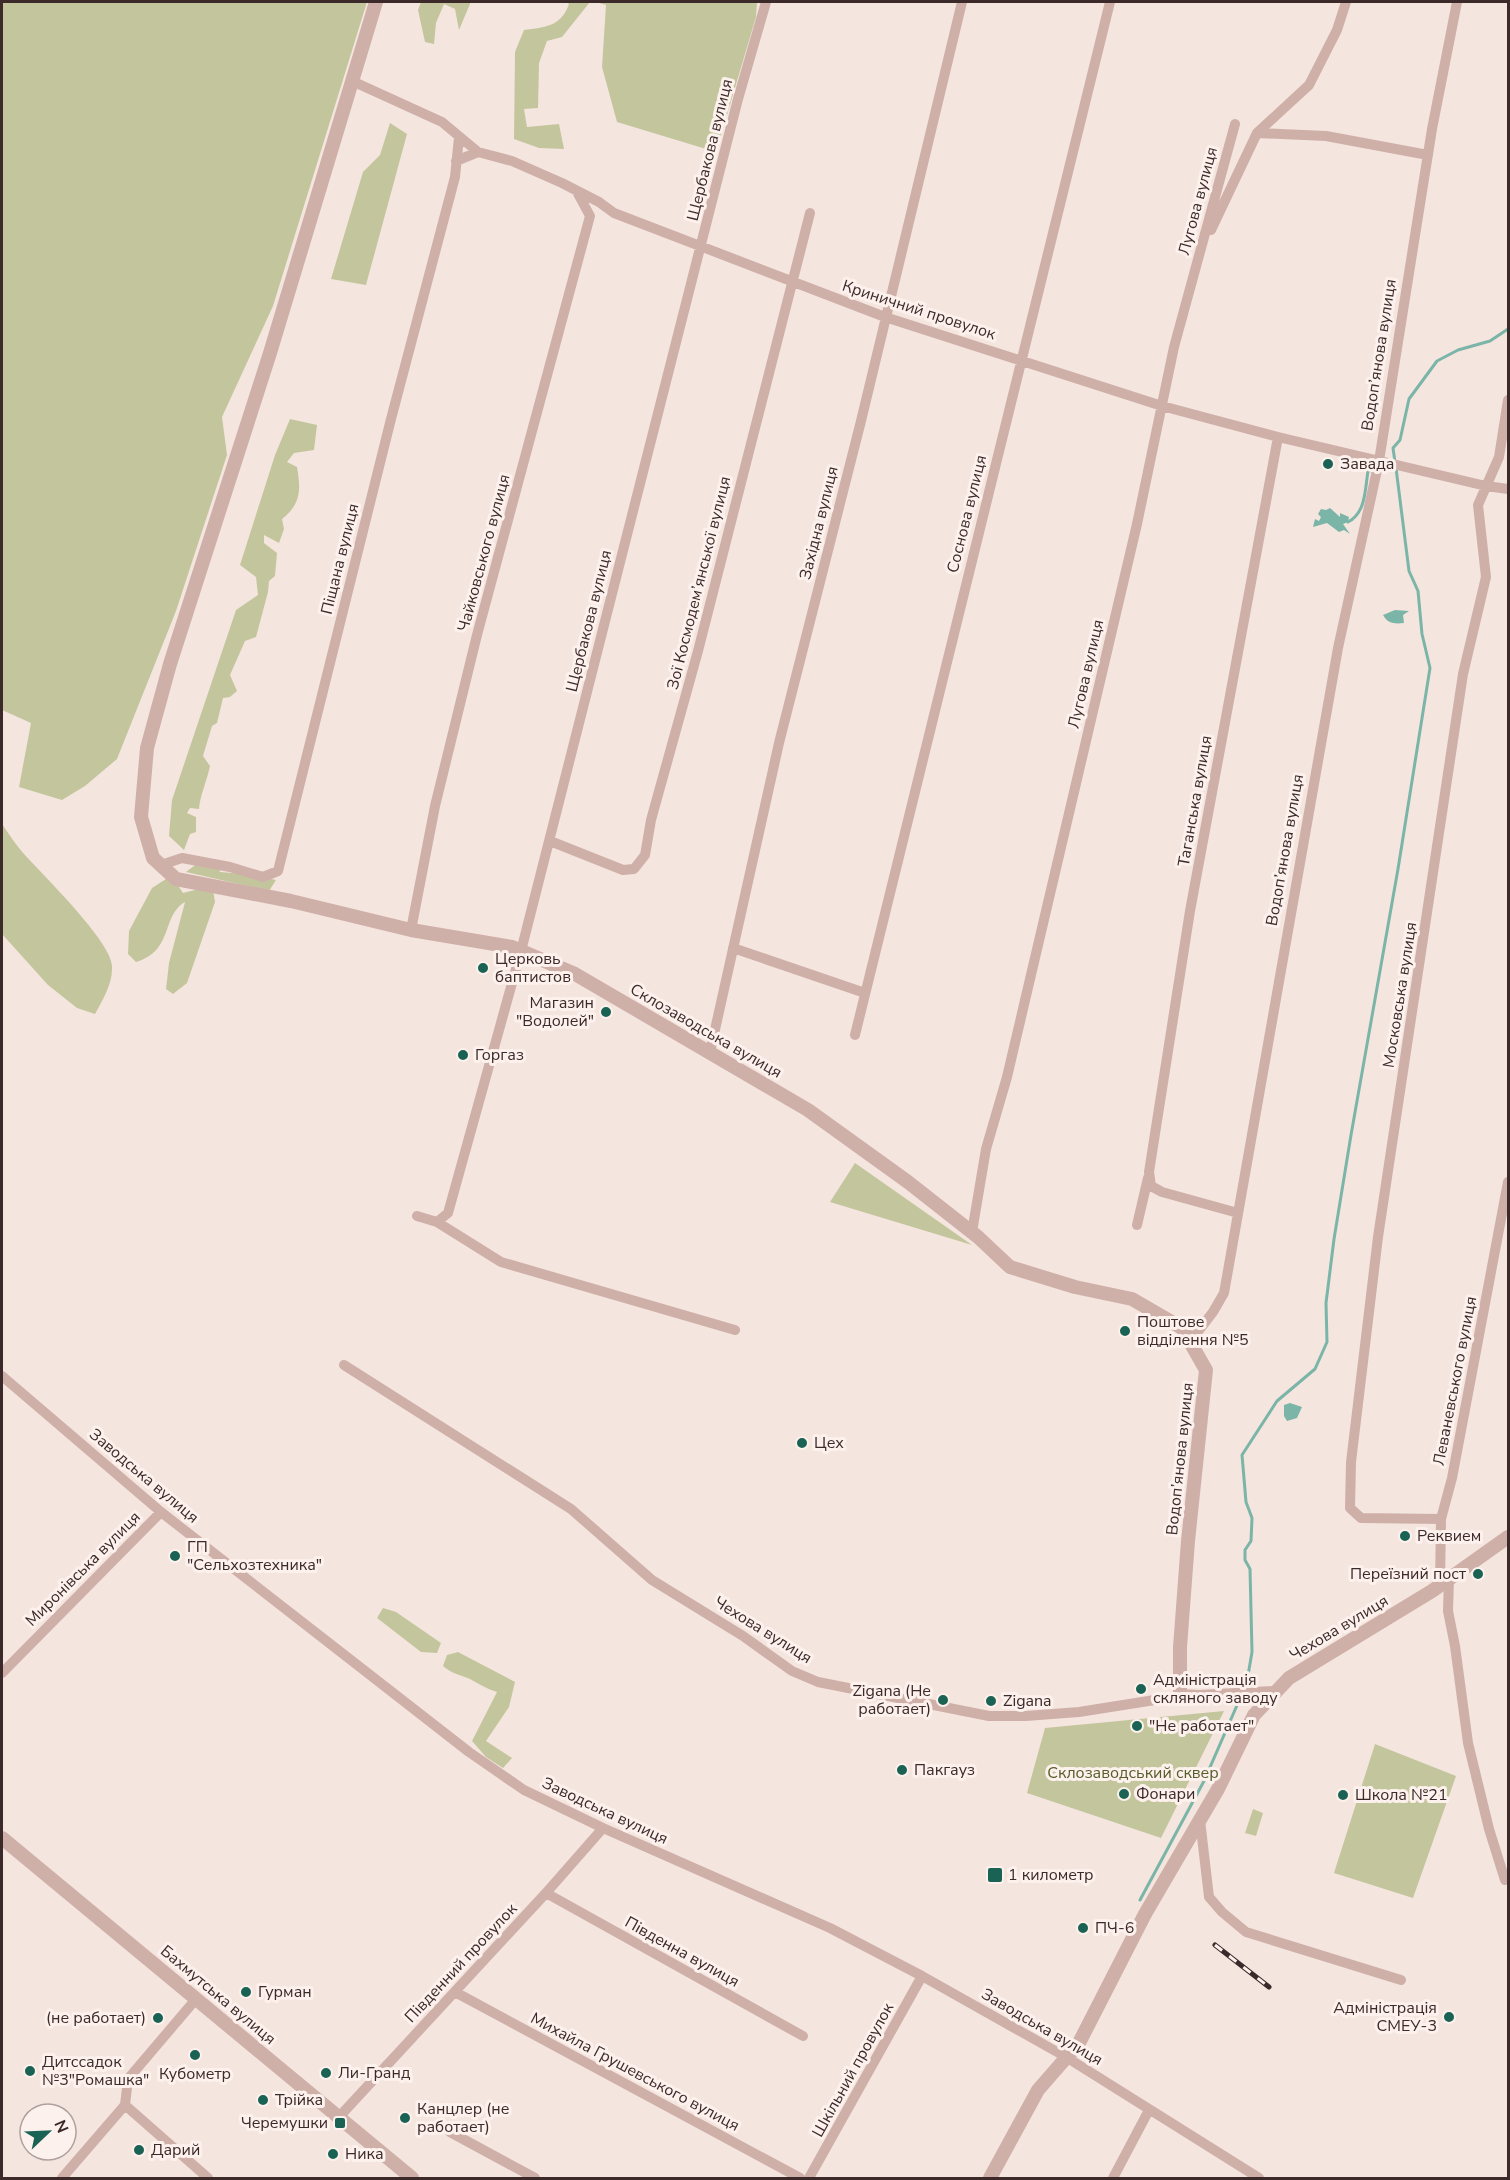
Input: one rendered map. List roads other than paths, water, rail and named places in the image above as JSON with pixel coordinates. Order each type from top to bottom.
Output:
[{"type":"street","points":[[157,862],[141,817],[147,748],[170,664],[270,353],[376,2]]},
{"type":"street","name":"Щербакова вулиця","points":[[437,1222],[448,1214],[521,951],[738,99],[766,2]]},
{"type":"street","name":"Західна вулиця","points":[[710,1052],[779,743],[962,2]]},
{"type":"street","name":"Соснова вулиця","points":[[855,1035],[1020,359],[1110,2]]},
{"type":"street","points":[[1198,256],[1257,133],[1309,85],[1337,30],[1346,2]]},
{"type":"street","name":"Водоп’янова вулиця","points":[[1180,1696],[1180,1647],[1187,1553],[1206,1370],[1190,1342],[1224,1293],[1338,648],[1384,463],[1428,155],[1457,2]]},
{"type":"street","name":"Криничний провулок","points":[[352,81],[442,122],[478,152],[512,160],[576,190],[614,213],[885,317],[1162,406],[1384,463],[1509,489]]},
{"type":"street","name":"Лугова вулиця","points":[[972,1233],[986,1149],[1007,1077],[1137,524],[1174,347],[1235,124]]},
{"type":"street","points":[[1257,133],[1326,136],[1428,155]]},
{"type":"street","name":"Піщана вулиця","points":[[157,862],[182,858],[230,867],[263,877],[278,871],[388,430],[455,177],[459,137]]},
{"type":"street","points":[[456,161],[478,152]]},
{"type":"street","points":[[576,190],[590,216],[600,210],[614,213]]},
{"type":"street","name":"Зої Космодем’янської вулиця","points":[[550,841],[623,870],[634,869],[645,855],[651,820],[698,651],[810,213]]},
{"type":"street","name":"Чайковського вулиця","points":[[411,930],[435,806],[477,635],[590,216]]},
{"type":"street","name":"Московська вулиця","points":[[1441,1519],[1361,1518],[1350,1508],[1351,1462],[1378,1237],[1463,674],[1486,577],[1478,505],[1499,457],[1509,400]]},
{"type":"street","name":"Таганська вулиця","points":[[1137,1225],[1149,1172],[1190,911],[1278,437]]},
{"type":"street","name":"Склозаводська вулиця","points":[[157,862],[176,879],[291,901],[411,930],[512,947],[575,974],[808,1110],[908,1182],[1010,1267],[1076,1287],[1132,1299],[1182,1328],[1190,1342]]},
{"type":"street","points":[[733,948],[865,993]]},
{"type":"street","points":[[1149,1172],[1151,1186],[1162,1192],[1238,1213]]},
{"type":"street","name":"Леваневського вулиця","points":[[1505,1880],[1489,1829],[1468,1743],[1464,1701],[1444,1582],[1441,1519],[1452,1478],[1509,1182]]},
{"type":"street","points":[[417,1216],[437,1222],[501,1262],[735,1330]]},
{"type":"street","name":"Чехова вулиця","points":[[344,1365],[571,1509],[652,1580],[743,1636],[792,1671],[818,1682],[989,1716],[1080,1712],[1180,1696],[1273,1693]]},
{"type":"street","name":"Заводська вулиця","points":[[2,1376],[161,1512],[469,1752],[525,1790],[603,1828],[830,1928],[922,1976],[1066,2057],[1259,2178]]},
{"type":"street","name":"Миронівська вулиця","points":[[2,1673],[161,1512]]},
{"type":"street","name":"Чехова вулиця","points":[[990,2178],[1038,2090],[1079,2043],[1145,1914],[1218,1789],[1254,1715],[1288,1678],[1444,1582],[1509,1537]]},
{"type":"street","points":[[1200,1820],[1209,1897],[1222,1912],[1246,1932],[1401,1980]]},
{"type":"street","name":"Південний провулок","points":[[339,2117],[603,1828]]},
{"type":"street","name":"Бахмутська вулиця","points":[[2,1838],[412,2178]]},
{"type":"street","name":"Південна вулиця","points":[[546,1893],[803,2037]]},
{"type":"street","name":"Шкільний провулок","points":[[809,2178],[922,1976]]},
{"type":"street","name":"Михайла Грушевського вулиця","points":[[455,1992],[800,2178]]},
{"type":"street","points":[[62,2178],[125,2105],[128,2079],[196,1999]]},
{"type":"street","points":[[125,2105],[208,2178]]},
{"type":"street","points":[[1113,2178],[1149,2110]]},
{"type":"street","points":[[450,2132],[535,2178]]},
{"type":"water","points":[[1330,508],[1340,517],[1340,513],[1349,517],[1348,522],[1343,524],[1350,534],[1344,530],[1339,532],[1327,523],[1313,527],[1315,519],[1319,521],[1321,517],[1318,514],[1321,509]]},
{"type":"water","points":[[1395,610],[1409,611],[1403,615],[1404,623],[1392,623],[1383,615]]},
{"type":"water","points":[[1290,1403],[1302,1407],[1297,1418],[1287,1421],[1284,1416],[1284,1405]]},
{"type":"waterway","points":[[1395,462],[1393,448],[1400,440],[1409,399],[1437,361],[1458,350],[1490,341],[1508,329]]},
{"type":"waterway","points":[[1246,1687],[1252,1652],[1250,1569],[1245,1560],[1245,1550],[1251,1541],[1252,1518],[1246,1502],[1242,1455],[1277,1401],[1315,1369],[1327,1342],[1326,1303],[1334,1239],[1430,668],[1422,634],[1418,591],[1409,571],[1396,468]]},
{"type":"waterway","points":[[1348,522],[1358,513],[1365,493],[1368,471],[1374,470]]},
{"type":"waterway","points":[[1140,1900],[1204,1781],[1238,1703]]},
{"type":"railway","points":[[1215,1945],[1269,1987]]},
{"type":"place","name":"Завада","points":[[1328,464]]},
{"type":"place","name":"Церковь баптистов","points":[[483,968]]},
{"type":"place","name":"Магазин \"Водолей\"","points":[[606,1012]]},
{"type":"place","name":"Горгаз","points":[[463,1055]]},
{"type":"place","name":"Поштове відділення №5","points":[[1125,1331]]},
{"type":"place","name":"Цех","points":[[802,1443]]},
{"type":"place","name":"Реквием","points":[[1405,1536]]},
{"type":"place","name":"ГП \"Сельхозтехника\"","points":[[175,1556]]},
{"type":"place","name":"Переїзний пост","points":[[1478,1574]]},
{"type":"place","name":"Адміністрація скляного заводу","points":[[1141,1689]]},
{"type":"place","name":"Zigana (Не работает)","points":[[943,1700]]},
{"type":"place","name":"Zigana","points":[[991,1701]]},
{"type":"place","name":"\"Не работает\"","points":[[1137,1726]]},
{"type":"place","name":"Пакгауз","points":[[902,1770]]},
{"type":"place","name":"Фонари","points":[[1124,1794]]},
{"type":"place","name":"Школа №21","points":[[1343,1795]]},
{"type":"place","name":"1 километр","points":[[995,1875]]},
{"type":"place","name":"ПЧ-6","points":[[1083,1928]]},
{"type":"place","name":"Гурман","points":[[246,1992]]},
{"type":"place","name":"Адміністрація СМЕУ-3","points":[[1449,2017]]},
{"type":"place","name":"(не работает)","points":[[158,2018]]},
{"type":"place","name":"Кубометр","points":[[195,2055]]},
{"type":"place","name":"Дитссадок №3\"Ромашка\"","points":[[30,2071]]},
{"type":"place","name":"Ли-Гранд","points":[[326,2073]]},
{"type":"place","name":"Трійка","points":[[263,2100]]},
{"type":"place","name":"Канцлер (не работает)","points":[[405,2118]]},
{"type":"place","name":"Черемушки","points":[[340,2123]]},
{"type":"place","name":"Дарий","points":[[139,2150]]},
{"type":"place","name":"Ника","points":[[333,2154]]},
{"type":"park label","name":"Склозаводський сквер","points":[[1133,1773]]}]
